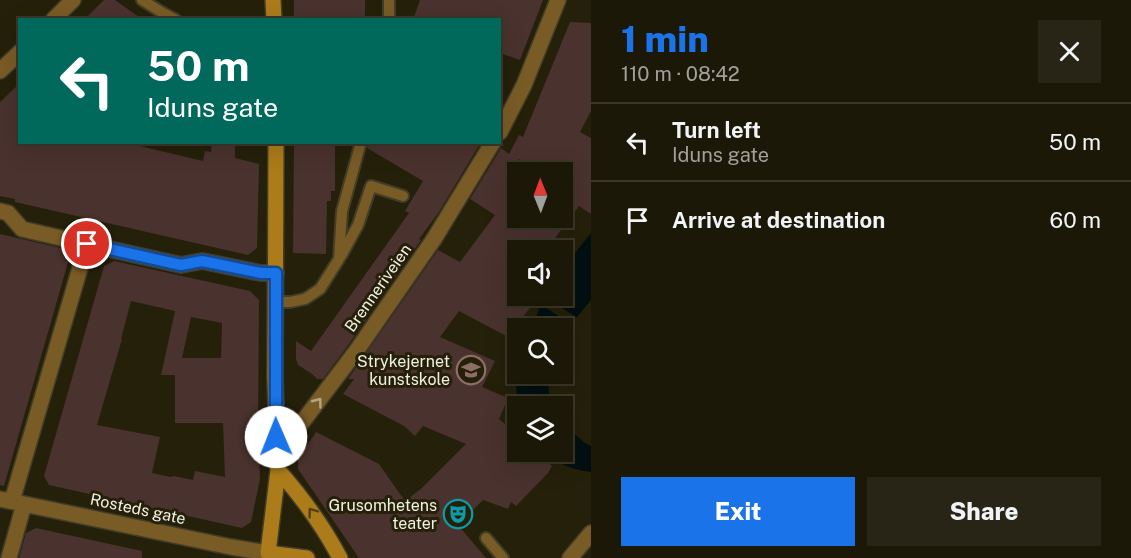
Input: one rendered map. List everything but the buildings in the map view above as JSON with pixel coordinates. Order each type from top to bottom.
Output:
[{"type":"main road","points":[[273,0],[274,18]]},
{"type":"main road","points":[[276,144],[278,470],[268,556],[307,558]]},
{"type":"main road","points":[[278,470],[315,517],[340,558]]},
{"type":"street","points":[[55,18],[73,0]]},
{"type":"street","points":[[501,130],[524,85],[558,0]]},
{"type":"street","points":[[0,71],[18,54]]},
{"type":"street","name":"Brenneriveien","points":[[276,437],[294,433],[357,350],[434,238],[492,144]]},
{"type":"street","points":[[0,211],[8,213],[22,229],[87,244],[181,265],[202,261],[261,273],[276,273]]},
{"type":"street","points":[[9,558],[12,501],[87,244]]},
{"type":"street","name":"Rosteds gate","points":[[12,501],[268,556]]},
{"type":"street","points":[[570,558],[591,533]]},
{"type":"lane","points":[[142,0],[172,18]]},
{"type":"lane","points":[[389,0],[389,18]]},
{"type":"lane","points":[[339,259],[342,211],[360,144]]},
{"type":"lane","points":[[276,302],[305,299],[320,289],[358,225],[371,186],[403,196]]},
{"type":"lane","points":[[486,538],[503,558]]},
{"type":"shaded area","points":[[591,233],[591,300],[573,322],[573,318],[536,318],[540,306],[573,306],[573,256]]},
{"type":"shaded area","points":[[516,384],[548,384],[549,396],[517,396]]},
{"type":"shaded area","points":[[573,433],[591,446],[591,472],[558,462],[573,462]]},
{"type":"pier","points":[[543,306],[559,306],[579,319],[574,326],[573,318],[562,318]]},
{"type":"place","name":"Strykejernet kunstskole","points":[[471,370]]},
{"type":"place","name":"Grusomhetens teater","points":[[458,514]]},
{"type":"route","points":[[87,244],[181,265],[202,261],[261,273],[276,273],[276,437]]}]
